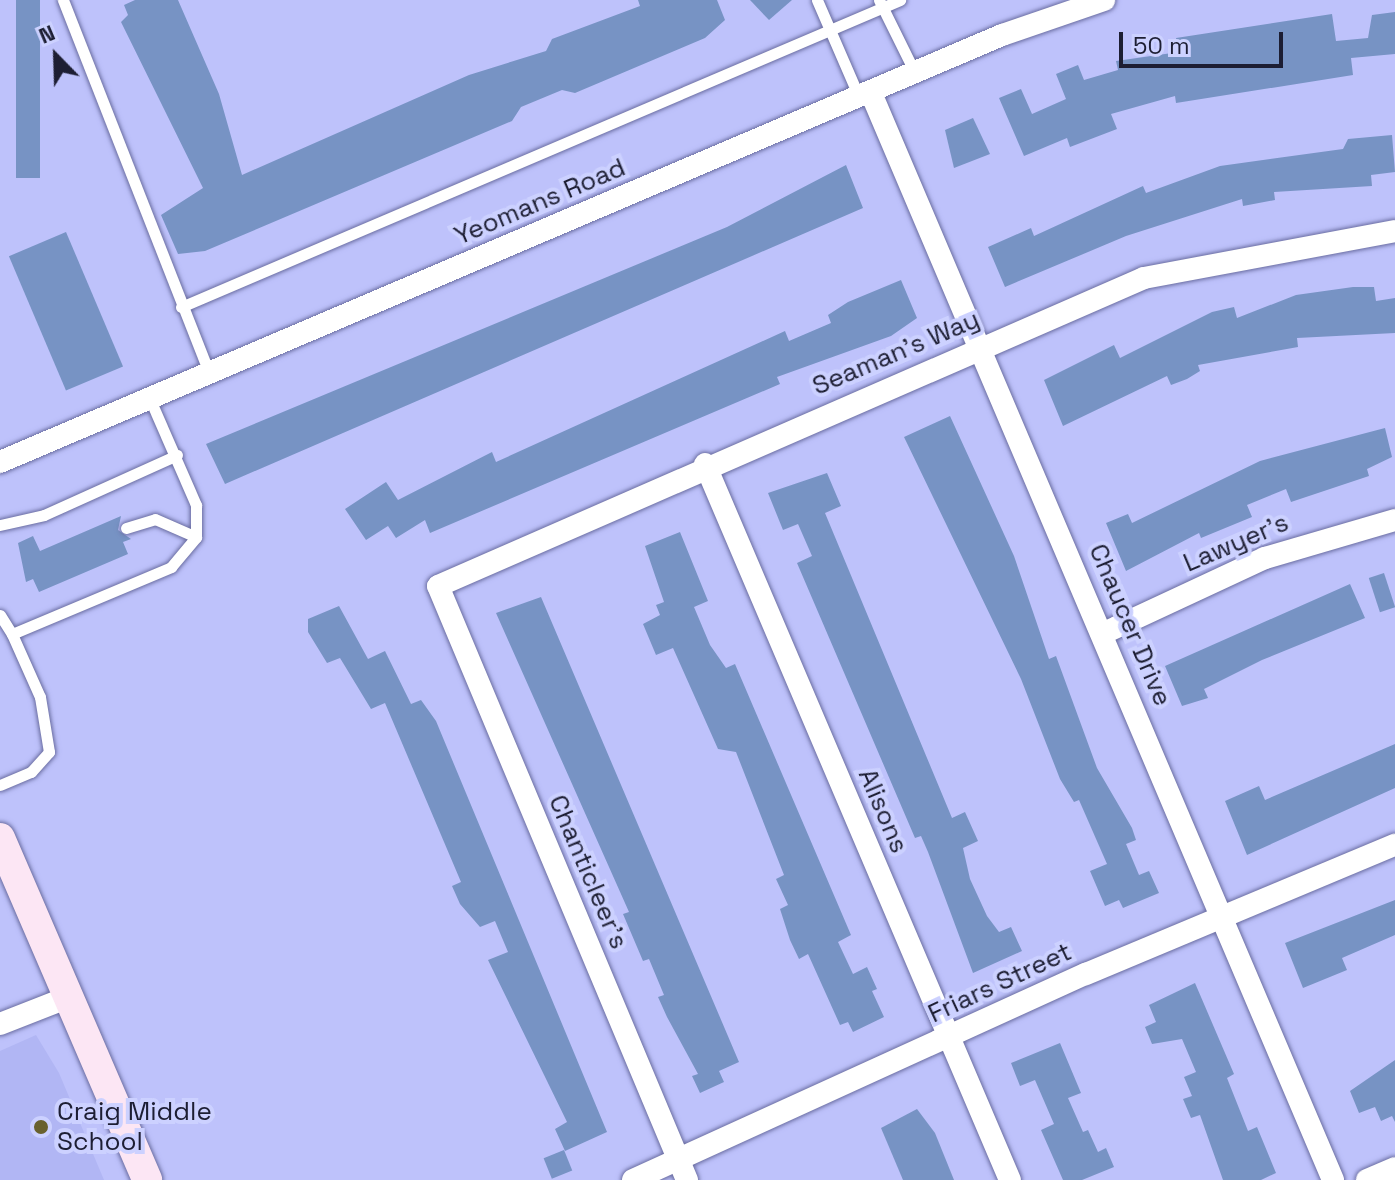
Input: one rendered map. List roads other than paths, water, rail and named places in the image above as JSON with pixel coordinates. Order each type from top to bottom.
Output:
[{"type":"main road","points":[[0,838],[147,1180]]},
{"type":"street","name":"Yeomans Road","points":[[0,462],[915,74],[1104,0]]},
{"type":"street","name":"Chaucer Drive","points":[[865,96],[1104,633],[1333,1180]]},
{"type":"street","name":"Seaman's Way","points":[[438,586],[705,464],[1144,278],[1395,231]]},
{"type":"street","name":"Alisons","points":[[705,464],[1010,1180]]},
{"type":"street","name":"Lawyer's","points":[[1104,633],[1265,558],[1395,520]]},
{"type":"street","name":"Chanticleer's","points":[[438,586],[682,1170]]},
{"type":"street","name":"Friars Street","points":[[633,1180],[682,1170],[949,1038],[1224,916],[1395,845]]},
{"type":"street","points":[[0,1024],[69,997]]},
{"type":"street","points":[[1367,1180],[1395,1168]]},
{"type":"lane","points":[[63,0],[209,373]]},
{"type":"lane","points":[[817,0],[865,96]]},
{"type":"lane","points":[[181,307],[832,31],[881,4],[900,0]]},
{"type":"lane","points":[[881,4],[915,74]]},
{"type":"lane","points":[[12,634],[171,567],[196,537],[196,505],[177,455],[150,399]]},
{"type":"lane","points":[[0,525],[44,515],[177,455]]},
{"type":"lane","points":[[126,528],[155,519],[196,537]]},
{"type":"lane","points":[[0,615],[12,634],[40,697],[49,752],[31,772],[0,785]]},
{"type":"place","name":"Craig Middle School","points":[[41,1127]]}]
